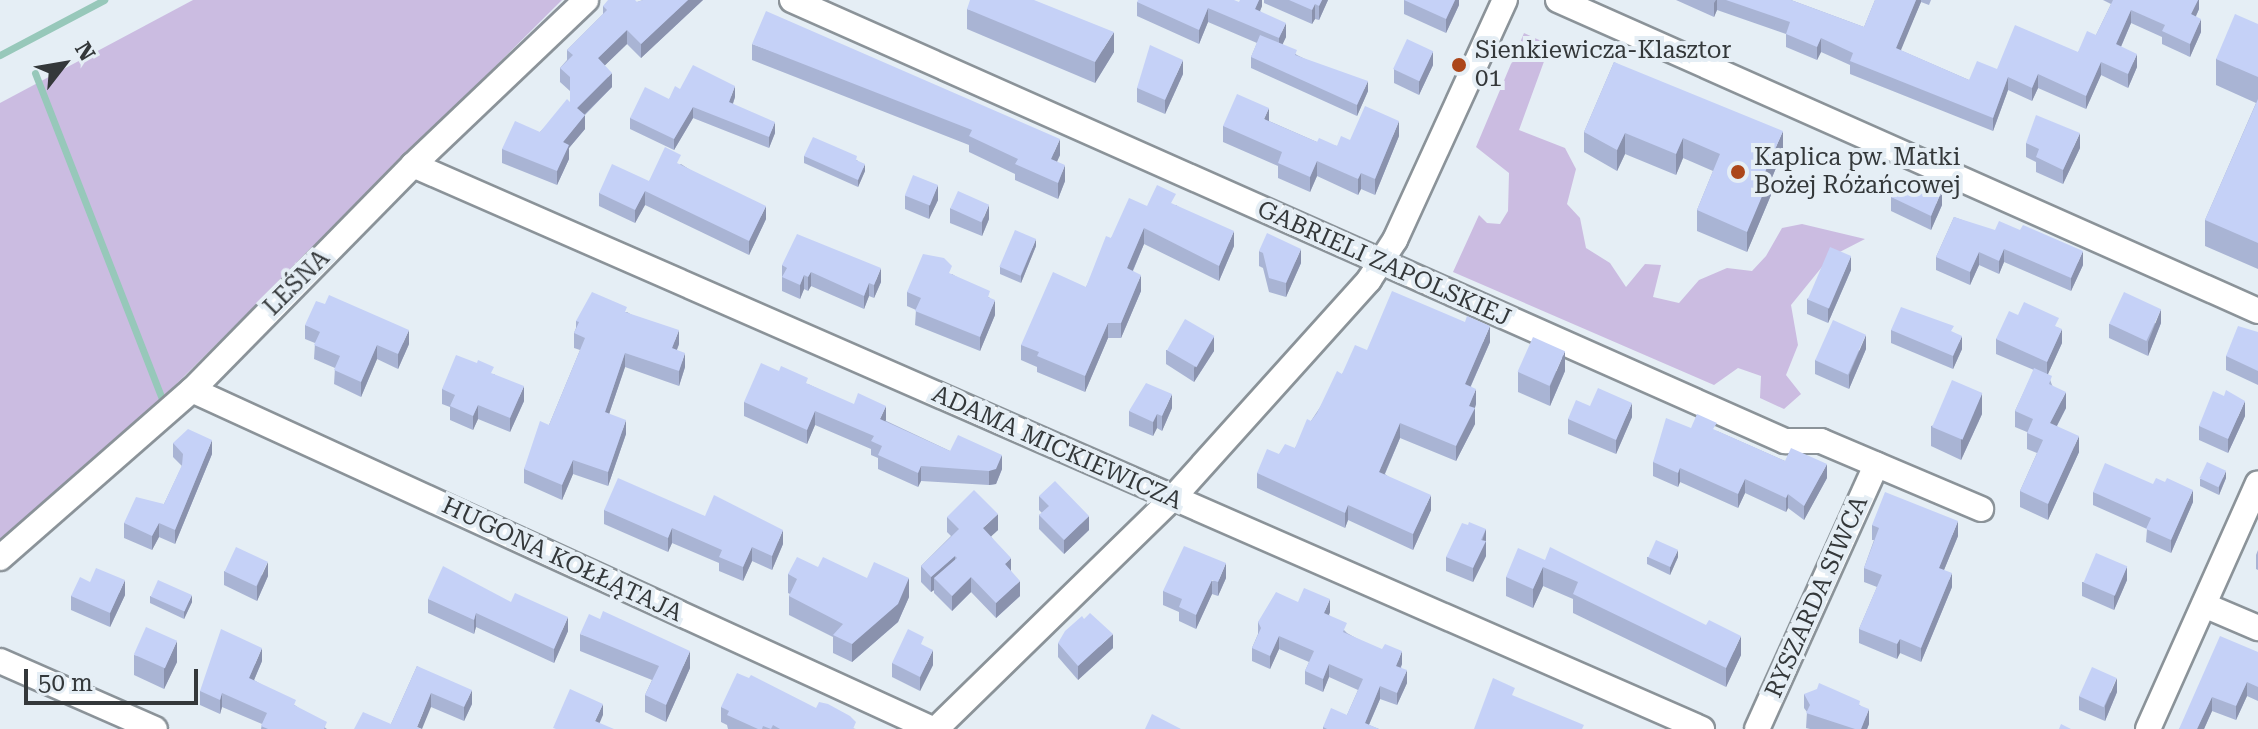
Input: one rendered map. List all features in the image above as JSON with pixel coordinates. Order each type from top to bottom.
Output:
[{"type":"street","name":"LEŚNA","points":[[0,558],[192,390],[413,165],[586,0]]},
{"type":"street","name":"GABRIELI ZAPOLSKIEJ","points":[[792,0],[1785,441],[1821,441],[1981,509]]},
{"type":"street","points":[[934,729],[1172,499],[1381,263],[1477,67],[1505,0]]},
{"type":"street","points":[[1558,0],[2258,311]]},
{"type":"street","name":"ADAMA MICKIEWICZA","points":[[413,165],[1702,729]]},
{"type":"street","name":"HUGONA KOŁŁĄTAJA","points":[[192,390],[934,729]]},
{"type":"street","name":"RYSZARDA SIWCA","points":[[1757,729],[1876,465]]},
{"type":"street","points":[[2148,729],[2258,483]]},
{"type":"street","points":[[2204,605],[2258,628]]},
{"type":"street","points":[[0,661],[155,729]]},
{"type":"shaded area","points":[[193,0],[562,0],[77,483],[0,545],[0,103]]},
{"type":"shaded area","points":[[1524,33],[1550,45],[1519,130],[1565,148],[1576,169],[1567,204],[1580,218],[1586,248],[1610,263],[1626,287],[1645,264],[1661,265],[1653,297],[1679,303],[1699,280],[1727,268],[1752,271],[1766,256],[1782,228],[1802,224],[1865,239],[1830,257],[1791,305],[1798,345],[1786,375],[1801,394],[1784,409],[1760,398],[1761,376],[1738,368],[1714,385],[1453,272],[1479,215],[1487,223],[1500,224],[1508,211],[1509,173],[1476,147]]},
{"type":"building","points":[[608,0],[688,0],[641,44],[627,30],[598,58],[612,73],[577,108],[585,115],[563,142],[569,145],[557,171],[502,149],[515,121],[540,132],[567,99],[570,102],[570,77],[560,68],[573,55],[567,50],[607,10],[603,6]]},
{"type":"building","points":[[970,0],[1034,0],[1114,32],[1095,62],[967,9]]},
{"type":"building","points":[[1138,0],[1259,0],[1255,9],[1286,23],[1279,38],[1208,8],[1199,30]]},
{"type":"building","points":[[1289,0],[1322,0],[1312,10]]},
{"type":"building","points":[[1404,0],[1455,0],[1446,19]]},
{"type":"building","points":[[1726,0],[1791,0],[1864,27],[1875,0],[1916,0],[1896,48],[1969,80],[1977,61],[1997,69],[2015,25],[2078,52],[2087,31],[2096,35],[2113,0],[2198,0],[2191,14],[2201,19],[2190,44],[2162,31],[2165,25],[2131,10],[2116,44],[2137,54],[2128,74],[2101,62],[2086,96],[2038,74],[2032,88],[2008,77],[1993,118],[1850,61],[1853,53],[1821,38],[1817,47],[1786,34],[1790,22]]},
{"type":"building","points":[[766,11],[1060,139],[1051,159],[1065,165],[1058,183],[1015,164],[1018,159],[969,136],[972,130],[752,44]]},
{"type":"building","points":[[2235,14],[2258,24],[2258,77],[2216,59]]},
{"type":"building","points":[[1260,35],[1297,50],[1295,55],[1368,81],[1357,105],[1251,57]]},
{"type":"building","points":[[1407,39],[1433,51],[1419,81],[1393,69]]},
{"type":"building","points":[[1150,45],[1183,60],[1165,100],[1137,88]]},
{"type":"building","points":[[1614,62],[1783,131],[1765,172],[1771,175],[1747,232],[1697,210],[1720,154],[1683,138],[1676,154],[1625,133],[1617,150],[1584,132]]},
{"type":"building","points":[[693,65],[735,86],[729,102],[775,122],[769,137],[693,107],[674,139],[630,118],[645,87],[669,99],[675,86],[680,89]]},
{"type":"building","points":[[1237,94],[1269,108],[1264,119],[1317,142],[1319,138],[1337,146],[1341,136],[1350,140],[1365,106],[1399,121],[1375,179],[1361,173],[1358,179],[1317,161],[1310,177],[1278,163],[1282,152],[1223,126]]},
{"type":"building","points":[[2258,99],[2258,243],[2205,220]]},
{"type":"building","points":[[2036,115],[2080,133],[2063,170],[2036,157],[2039,149],[2026,143]]},
{"type":"building","points":[[813,137],[857,156],[856,160],[865,164],[858,180],[804,156]]},
{"type":"building","points":[[665,147],[681,155],[677,163],[766,206],[749,241],[645,191],[635,210],[599,193],[612,164],[649,181]]},
{"type":"building","points":[[913,175],[938,185],[930,206],[905,195]]},
{"type":"building","points":[[1914,178],[1942,190],[1931,216],[1891,197],[1899,179],[1910,184]]},
{"type":"building","points":[[1157,185],[1176,194],[1171,203],[1234,231],[1219,266],[1144,228],[1127,268],[1141,275],[1121,323],[1108,323],[1085,376],[1037,356],[1039,352],[1021,345],[1053,272],[1086,287],[1106,236],[1111,238],[1129,198],[1147,206]]},
{"type":"building","points":[[958,191],[989,205],[981,222],[950,208]]},
{"type":"building","points":[[1954,217],[1995,230],[1999,221],[2020,230],[2023,225],[2083,251],[2071,278],[2004,249],[1999,261],[1979,252],[1970,272],[1936,257]]},
{"type":"building","points":[[1015,230],[1036,239],[1021,276],[999,267]]},
{"type":"building","points":[[1267,233],[1301,249],[1286,283],[1269,278],[1263,253],[1259,251]]},
{"type":"building","points":[[797,234],[881,268],[874,285],[869,283],[864,296],[811,272],[808,277],[804,275],[800,285],[782,277],[787,268],[782,265]]},
{"type":"building","points":[[1830,247],[1851,256],[1829,308],[1808,299]]},
{"type":"building","points":[[923,254],[944,258],[952,266],[949,273],[990,291],[988,297],[995,300],[980,337],[915,311],[921,298],[907,292]]},
{"type":"building","points":[[1392,291],[1465,322],[1467,316],[1490,326],[1465,384],[1476,389],[1469,406],[1475,408],[1456,446],[1400,423],[1379,472],[1431,495],[1413,534],[1348,505],[1345,513],[1257,473],[1267,449],[1279,454],[1285,444],[1295,448],[1307,419],[1311,421],[1317,413],[1337,371],[1342,374],[1355,345],[1367,350]]},
{"type":"building","points":[[592,292],[627,307],[625,312],[679,330],[672,348],[685,353],[679,371],[625,353],[605,412],[626,420],[608,472],[573,460],[562,485],[524,469],[540,421],[549,425],[585,338],[574,333],[579,322],[576,321]]},
{"type":"building","points":[[2124,292],[2161,309],[2146,341],[2109,324]]},
{"type":"building","points":[[329,295],[409,330],[398,354],[377,345],[361,382],[334,370],[340,356],[314,345],[320,332],[305,325],[316,301],[325,304]]},
{"type":"building","points":[[2024,302],[2059,318],[2055,326],[2062,329],[2047,362],[1996,339],[2009,311],[2018,315]]},
{"type":"building","points":[[1901,307],[1954,326],[1951,331],[1962,336],[1953,356],[1891,330]]},
{"type":"building","points":[[1185,319],[1214,336],[1196,367],[1167,350]]},
{"type":"building","points":[[1833,320],[1866,335],[1848,375],[1815,360]]},
{"type":"building","points":[[2238,326],[2258,332],[2258,371],[2226,356]]},
{"type":"building","points":[[1533,337],[1565,351],[1550,386],[1518,372]]},
{"type":"building","points":[[456,355],[494,367],[491,373],[524,386],[510,418],[478,405],[473,416],[450,406],[455,395],[442,389]]},
{"type":"building","points":[[761,363],[779,371],[781,366],[808,378],[806,383],[854,404],[858,393],[886,406],[880,419],[950,451],[958,435],[1002,455],[996,469],[989,471],[921,466],[918,473],[878,455],[882,446],[871,441],[874,436],[815,411],[807,430],[744,402]]},
{"type":"building","points":[[2034,368],[2052,376],[2049,384],[2066,392],[2050,423],[2079,436],[2048,504],[2020,491],[2043,440],[2027,433],[2033,419],[2015,411]]},
{"type":"building","points":[[1952,380],[1982,393],[1962,440],[1932,427]]},
{"type":"building","points":[[1146,383],[1172,394],[1162,416],[1157,414],[1153,422],[1129,411]]},
{"type":"building","points":[[1598,388],[1632,403],[1616,440],[1568,419],[1576,400],[1590,406]]},
{"type":"building","points":[[2226,390],[2245,401],[2228,439],[2199,426],[2213,391],[2224,396]]},
{"type":"building","points":[[1697,414],[1717,423],[1713,429],[1785,461],[1791,448],[1827,464],[1804,506],[1788,494],[1786,498],[1745,479],[1738,494],[1680,468],[1678,473],[1653,462],[1666,418],[1691,428]]},
{"type":"building","points":[[188,429],[212,440],[175,530],[159,523],[152,536],[124,523],[136,497],[164,504],[182,465],[183,454],[173,443]]},
{"type":"building","points":[[2207,462],[2226,471],[2218,487],[2199,478]]},
{"type":"building","points":[[2105,463],[2153,484],[2156,478],[2165,482],[2167,478],[2193,490],[2171,540],[2146,529],[2151,518],[2093,492]]},
{"type":"building","points":[[618,478],[705,516],[714,495],[783,530],[772,556],[752,547],[743,567],[719,557],[722,550],[672,528],[668,538],[604,510]]},
{"type":"building","points":[[1055,481],[1089,516],[1064,540],[1039,515],[1049,506],[1039,496]]},
{"type":"building","points":[[974,490],[998,514],[983,528],[1011,558],[1005,564],[1020,581],[996,603],[971,577],[952,596],[934,578],[957,558],[955,556],[931,577],[921,566],[959,529],[947,517]]},
{"type":"building","points":[[1885,492],[1958,521],[1939,568],[1952,573],[1921,648],[1900,639],[1897,644],[1859,629],[1882,575],[1864,568],[1879,528],[1872,525]]},
{"type":"building","points":[[1469,522],[1486,529],[1481,540],[1486,541],[1473,568],[1446,557],[1462,523],[1468,525]]},
{"type":"building","points":[[1656,540],[1678,550],[1670,567],[1648,557]]},
{"type":"building","points":[[1184,546],[1226,563],[1218,582],[1212,580],[1196,615],[1179,607],[1182,599],[1163,591]]},
{"type":"building","points":[[236,547],[268,562],[256,586],[225,571]]},
{"type":"building","points":[[1550,547],[1706,625],[1709,620],[1741,636],[1726,668],[1573,594],[1578,582],[1543,567],[1533,589],[1506,577],[1518,548],[1545,560]]},
{"type":"building","points":[[2096,553],[2127,566],[2115,596],[2083,582]]},
{"type":"building","points":[[797,557],[818,567],[823,557],[867,578],[874,562],[909,578],[898,604],[852,644],[833,635],[843,624],[789,596],[797,579],[788,574]]},
{"type":"building","points":[[443,566],[511,602],[515,593],[568,617],[554,649],[476,613],[474,620],[428,599]]},
{"type":"building","points":[[96,568],[125,580],[110,613],[71,596],[80,577],[90,582]]},
{"type":"building","points":[[158,580],[192,595],[184,611],[151,596]]},
{"type":"building","points":[[1304,588],[1330,599],[1324,613],[1347,623],[1343,632],[1382,649],[1385,644],[1402,651],[1396,666],[1407,670],[1397,693],[1380,686],[1365,723],[1379,729],[1323,727],[1331,708],[1347,715],[1363,679],[1329,664],[1323,679],[1305,671],[1314,651],[1279,636],[1270,656],[1252,648],[1261,628],[1258,622],[1276,592],[1298,602]]},
{"type":"building","points":[[603,611],[690,651],[666,705],[645,695],[659,666],[580,634],[589,614],[600,619]]},
{"type":"building","points":[[1090,613],[1113,634],[1078,666],[1058,643],[1065,631]]},
{"type":"building","points":[[146,627],[177,641],[165,668],[134,654]]},
{"type":"building","points":[[221,629],[262,648],[249,678],[296,700],[294,705],[327,722],[324,729],[268,729],[261,726],[267,713],[222,693],[220,700],[200,691]]},
{"type":"building","points":[[908,629],[924,637],[921,644],[933,650],[920,677],[892,663]]},
{"type":"building","points":[[2220,636],[2258,652],[2258,687],[2247,682],[2236,706],[2212,697],[2197,729],[2179,729]]},
{"type":"building","points":[[417,666],[472,690],[464,707],[431,693],[417,727],[421,729],[354,729],[363,712],[391,724]]},
{"type":"building","points":[[2092,667],[2117,678],[2104,707],[2079,696]]},
{"type":"building","points":[[737,673],[749,678],[751,675],[816,708],[819,702],[828,704],[856,722],[853,729],[780,729],[773,725],[771,729],[763,726],[758,729],[727,715],[729,711],[721,707]]},
{"type":"building","points":[[1493,678],[1515,688],[1512,695],[1584,725],[1582,729],[1474,729]]},
{"type":"building","points":[[1819,683],[1860,701],[1859,705],[1869,709],[1861,729],[1806,713],[1810,705],[1804,694],[1817,689]]},
{"type":"building","points":[[570,689],[603,704],[595,721],[614,729],[553,728]]},
{"type":"building","points":[[1152,714],[1181,729],[1145,729]]},
{"type":"waterway","points":[[0,55],[104,0]]},
{"type":"waterway","points":[[35,73],[162,398]]},
{"type":"place","name":"Sienkiewicza-Klasztor 01","points":[[1459,65]]},
{"type":"place","name":"Kaplica pw. Matki Bożej Różańcowej","points":[[1738,172]]}]
